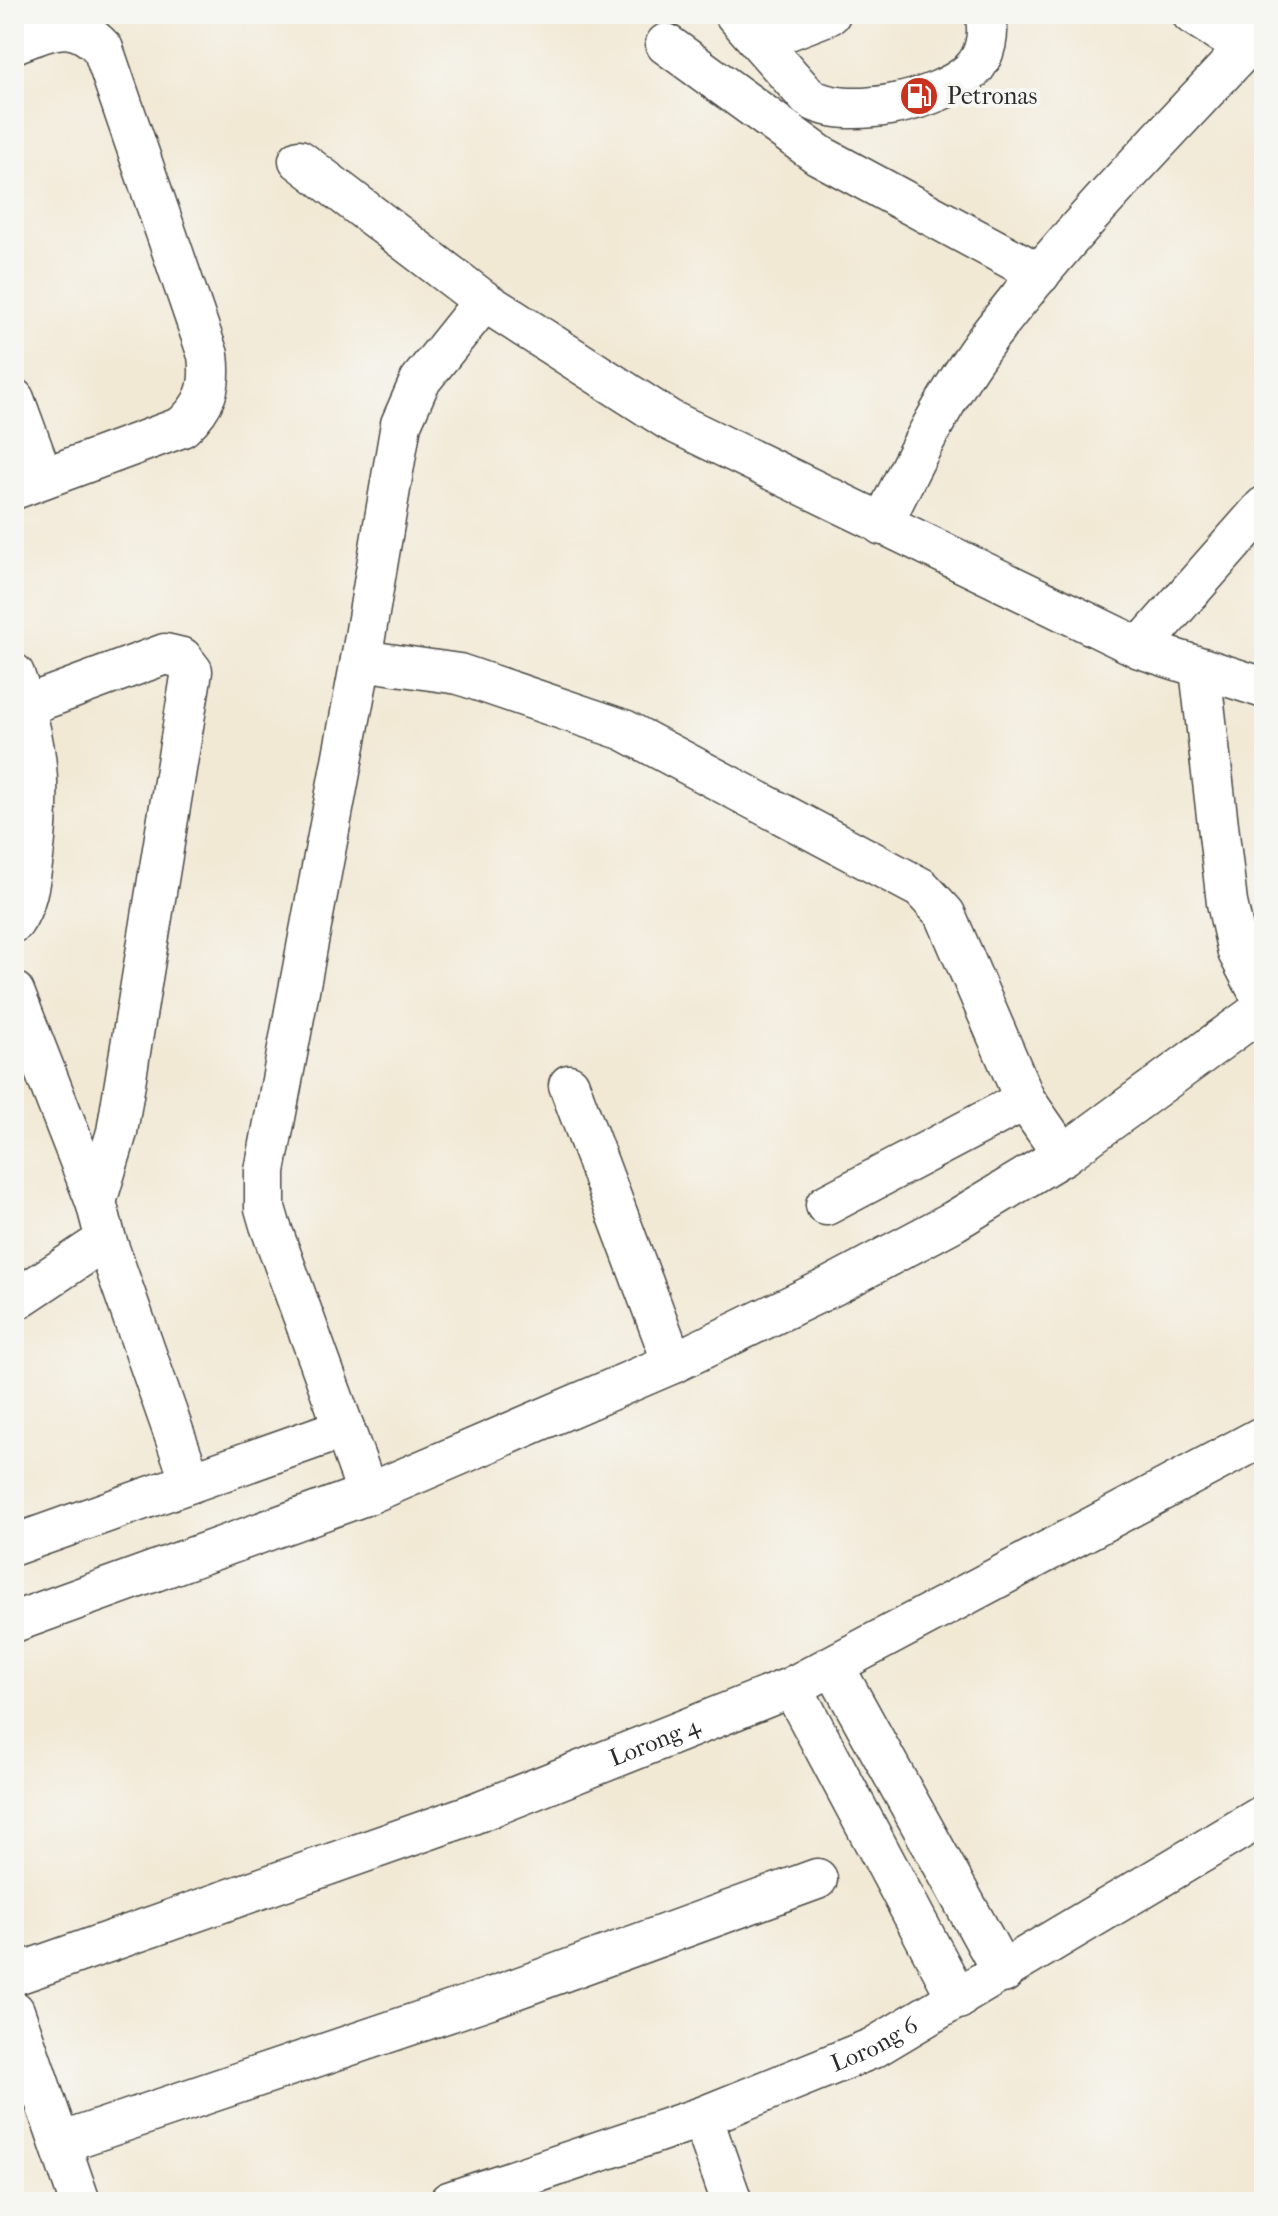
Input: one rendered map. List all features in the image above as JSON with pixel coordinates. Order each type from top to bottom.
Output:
[{"type":"street","points":[[748,28],[830,14]]},
{"type":"street","points":[[748,28],[808,97],[822,106],[846,111],[880,107],[942,89],[973,71],[989,31],[985,14]]},
{"type":"street","points":[[882,525],[958,385],[989,337],[1040,274],[1255,38],[1192,14]]},
{"type":"street","points":[[14,43],[58,27],[87,32],[103,49],[208,355],[211,378],[208,394],[198,412],[182,427],[29,483],[14,399]]},
{"type":"street","points":[[666,44],[819,155],[1040,274]]},
{"type":"street","points":[[299,160],[484,301],[669,420],[1140,648],[1264,688]]},
{"type":"street","points":[[368,1494],[270,1225],[263,1189],[361,660],[401,424],[408,402],[484,301]]},
{"type":"street","points":[[1140,648],[1264,507]]},
{"type":"street","points":[[14,922],[29,883],[39,807],[35,739],[18,697],[165,654],[182,658],[192,671],[117,1132],[96,1202]]},
{"type":"street","points":[[361,660],[459,674],[624,730],[921,888],[945,914],[1025,1100],[1063,1155]]},
{"type":"street","points":[[14,1622],[368,1494],[673,1363],[940,1228],[1063,1155],[1264,1005],[1238,952],[1227,903],[1200,669]]},
{"type":"street","points":[[14,992],[96,1202],[106,1240],[191,1482]]},
{"type":"street","points":[[569,1085],[673,1363]]},
{"type":"street","points":[[826,1205],[1025,1100]]},
{"type":"street","points":[[14,1301],[106,1240]]},
{"type":"street","points":[[14,1545],[344,1428]]},
{"type":"street","name":"Lorong 4","points":[[14,1975],[470,1815],[792,1687],[834,1667],[1087,1527],[1264,1436]]},
{"type":"street","points":[[834,1667],[1003,1973]]},
{"type":"street","points":[[792,1687],[958,1999]]},
{"type":"street","name":"Lorong 6","points":[[449,2202],[702,2117],[861,2054],[1003,1973],[1264,1815]]},
{"type":"street","points":[[60,2143],[493,1997],[817,1879]]},
{"type":"street","points":[[14,2011],[80,2202]]},
{"type":"street","points":[[702,2117],[732,2202]]},
{"type":"place","name":"Petronas","points":[[919,96]]}]
